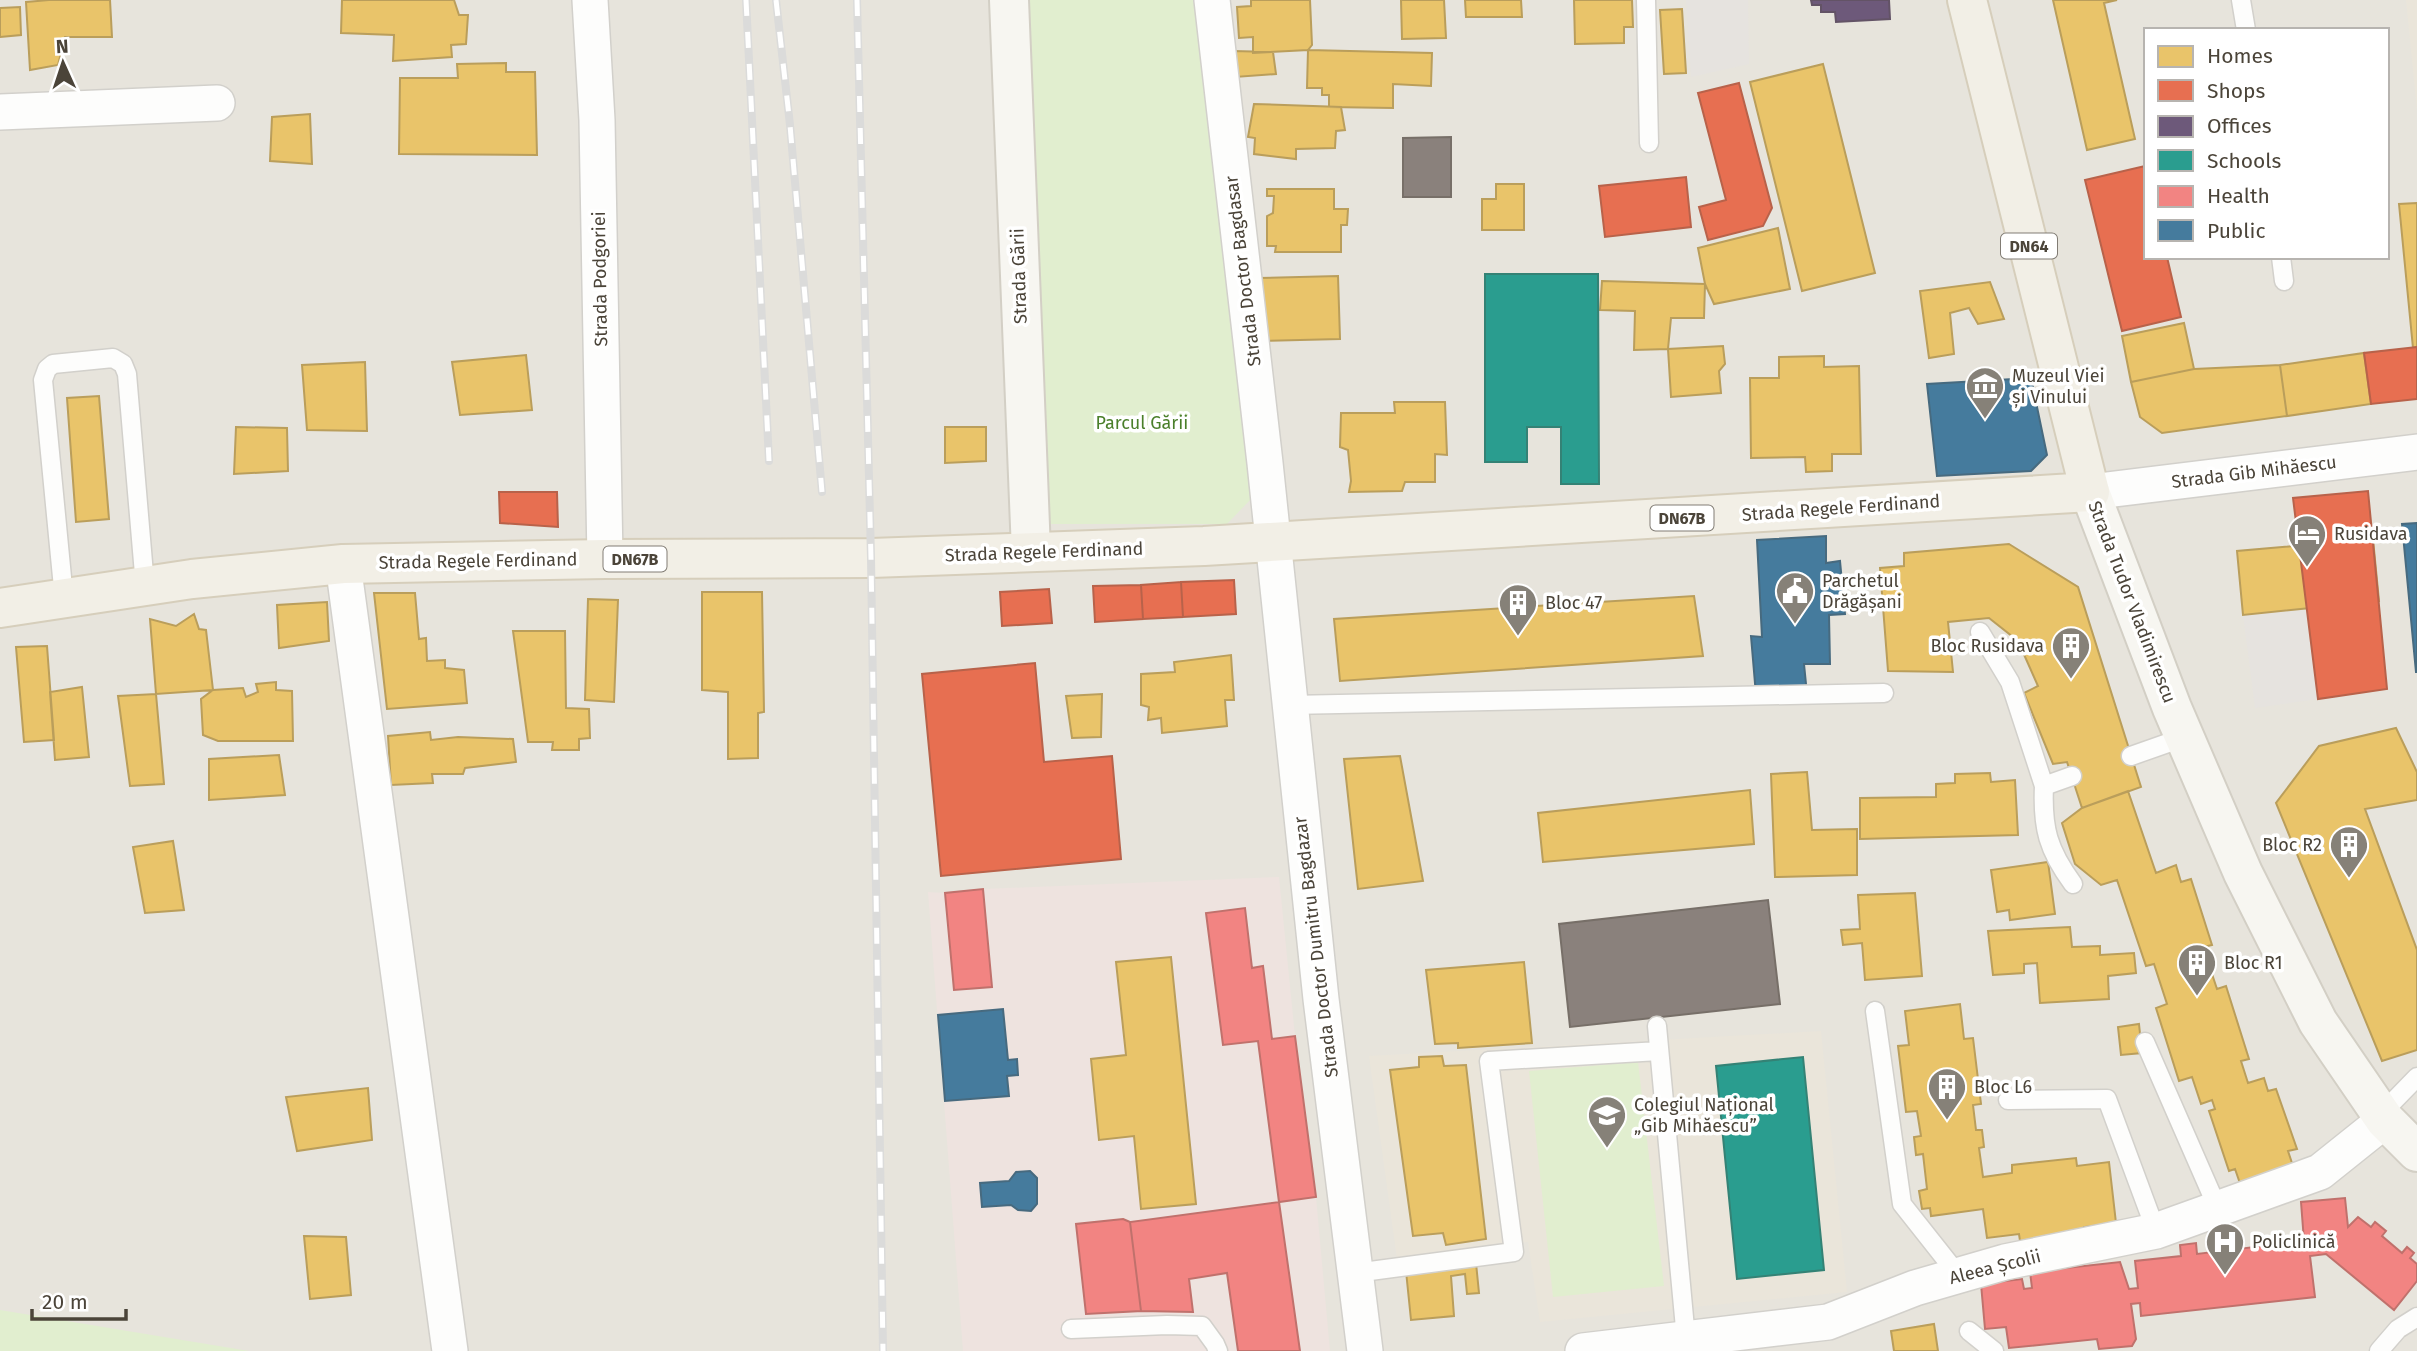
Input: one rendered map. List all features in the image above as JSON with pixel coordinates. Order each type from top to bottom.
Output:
[{"type":"main road","name":"Strada Gării","points":[[1009,0],[1031,551]]},
{"type":"main road","name":"Strada Tudor Vladimirescu","points":[[1967,0],[2090,492],[2185,737],[2243,873],[2318,1022],[2383,1117],[2417,1152]]},
{"type":"main road","name":"Strada Regele Ferdinand","points":[[0,608],[145,586],[343,564],[872,558],[1273,543],[2090,492]]},
{"type":"street","name":"Strada Podgoriei","points":[[590,0],[597,120],[605,559]]},
{"type":"street","name":"Strada Doctor Bagdasar","points":[[1212,0],[1273,543]]},
{"type":"street","points":[[0,112],[216,103]]},
{"type":"street","name":"Strada Gib Mihăescu","points":[[2090,492],[2417,452]]},
{"type":"street","name":"Strada Doctor Dumitru Bagdazar","points":[[1273,543],[1323,1012],[1365,1351]]},
{"type":"street","points":[[343,564],[450,1351]]},
{"type":"street","name":"Aleea Școlii","points":[[1583,1351],[1828,1322],[1914,1288],[2005,1262],[2156,1231],[2320,1172],[2383,1117]]},
{"type":"lane","points":[[1646,0],[1649,143]]},
{"type":"lane","points":[[2241,0],[2246,28]]},
{"type":"lane","points":[[2281,259],[2284,281]]},
{"type":"lane","points":[[64,598],[43,380],[47,369],[53,364],[113,358],[123,364],[127,374],[145,586]]},
{"type":"lane","points":[[1980,632],[2010,682],[2044,786],[2045,833],[2058,863],[2073,884]]},
{"type":"lane","points":[[1289,705],[1884,693]]},
{"type":"lane","points":[[2131,755],[2185,737]]},
{"type":"lane","points":[[2044,786],[2072,776]]},
{"type":"lane","points":[[1875,1011],[1902,1204],[1959,1276]]},
{"type":"lane","points":[[1657,1027],[1686,1339]]},
{"type":"lane","points":[[2145,1042],[2218,1209]]},
{"type":"lane","points":[[1355,1273],[1514,1252],[1489,1060],[1659,1051]]},
{"type":"lane","points":[[2383,1117],[2417,1077]]},
{"type":"lane","points":[[2008,1100],[2107,1099],[2156,1231]]},
{"type":"lane","points":[[2379,1351],[2398,1329],[2417,1317]]},
{"type":"lane","points":[[1071,1329],[1202,1326],[1218,1351]]},
{"type":"lane","points":[[1969,1331],[1994,1351]]},
{"type":"shaded area","points":[[0,0],[2417,0],[2417,1351],[0,1351]]},
{"type":"shaded area","points":[[1686,0],[1748,0],[1749,64],[1691,77]]},
{"type":"shaded area","points":[[2406,0],[2417,0],[2417,110]]},
{"type":"shaded area","points":[[2305,608],[2318,699],[2255,708],[2243,615]]},
{"type":"shaded area","points":[[1279,877],[1295,1036],[1316,1197],[1330,1351],[963,1351],[928,892]]},
{"type":"shaded area","name":"Colegiul Național „Gib Mihăescu”","points":[[1821,1031],[1847,1292],[1540,1322],[1528,1242],[1397,1259],[1369,1056]]},
{"type":"green space","name":"Parcul Gării","points":[[1026,0],[1195,0],[1252,498],[1227,524],[1045,524]]},
{"type":"green space","points":[[1638,1062],[1664,1286],[1553,1297],[1529,1071]]},
{"type":"green space","points":[[0,1310],[249,1351],[0,1351]]},
{"type":"building: Homes","points":[[110,0],[112,37],[65,37],[58,65],[30,70],[26,2]]},
{"type":"building: Homes","points":[[342,0],[454,0],[459,15],[468,15],[466,44],[451,45],[452,57],[393,61],[394,35],[341,33]]},
{"type":"building: Homes","points":[[1251,0],[1310,0],[1312,45],[1308,50],[1253,53],[1253,37],[1239,38],[1237,7],[1251,6]]},
{"type":"building: Homes","points":[[1401,0],[1444,0],[1446,38],[1402,39]]},
{"type":"building: Homes","points":[[1465,0],[1521,0],[1522,17],[1466,17]]},
{"type":"building: Homes","points":[[1574,0],[1632,0],[1633,27],[1624,27],[1624,43],[1575,44]]},
{"type":"building: Homes","points":[[2053,0],[2117,0],[2104,3],[2135,139],[2087,150]]},
{"type":"building: Homes","points":[[20,7],[21,35],[0,37],[0,8]]},
{"type":"building: Homes","points":[[1682,9],[1686,73],[1664,74],[1660,10]]},
{"type":"building: Homes","points":[[1308,50],[1432,53],[1431,86],[1393,84],[1393,108],[1329,107],[1329,95],[1322,95],[1322,88],[1307,88]]},
{"type":"building: Homes","points":[[1233,51],[1273,52],[1276,74],[1235,77]]},
{"type":"building: Homes","points":[[506,63],[506,72],[535,72],[537,155],[399,154],[400,78],[458,78],[457,64]]},
{"type":"building: Homes","points":[[1823,64],[1875,273],[1802,291],[1750,82]]},
{"type":"building: Homes","points":[[1254,104],[1341,107],[1345,130],[1336,131],[1335,148],[1296,149],[1296,159],[1254,154],[1255,138],[1248,137]]},
{"type":"building: Homes","points":[[310,114],[312,164],[270,161],[272,117]]},
{"type":"building: Homes","points":[[1496,184],[1524,184],[1524,230],[1482,230],[1482,199],[1496,199]]},
{"type":"building: Homes","points":[[1267,189],[1334,189],[1334,209],[1348,209],[1347,225],[1341,225],[1341,252],[1275,252],[1276,246],[1267,246],[1267,216],[1273,213],[1274,196],[1267,196]]},
{"type":"building: Homes","points":[[2417,203],[2417,347],[2413,348],[2399,204]]},
{"type":"building: Homes","points":[[1778,228],[1790,289],[1714,304],[1705,284],[1698,248]]},
{"type":"building: Homes","points":[[1338,276],[1340,339],[1261,341],[1259,278]]},
{"type":"building: Homes","points":[[1602,281],[1705,284],[1704,318],[1671,318],[1668,349],[1634,350],[1635,311],[1600,310]]},
{"type":"building: Homes","points":[[1990,282],[2004,319],[1978,324],[1969,308],[1950,313],[1954,354],[1929,358],[1920,291]]},
{"type":"building: Homes","points":[[2184,323],[2194,369],[2131,382],[2122,336]]},
{"type":"building: Homes","points":[[1723,346],[1725,364],[1719,371],[1721,393],[1671,397],[1668,349]]},
{"type":"building: Homes","points":[[2364,353],[2371,404],[2287,416],[2280,365]]},
{"type":"building: Homes","points":[[526,355],[532,410],[460,415],[452,362]]},
{"type":"building: Homes","points":[[1824,356],[1824,367],[1859,366],[1861,454],[1832,454],[1832,471],[1806,472],[1805,457],[1751,458],[1750,378],[1779,378],[1779,357]]},
{"type":"building: Homes","points":[[365,362],[367,431],[307,430],[302,365]]},
{"type":"building: Homes","points":[[2280,365],[2287,416],[2162,433],[2140,417],[2131,382],[2194,369]]},
{"type":"building: Homes","points":[[99,396],[109,519],[76,522],[67,398]]},
{"type":"building: Homes","points":[[1394,402],[1445,402],[1447,455],[1435,454],[1435,482],[1405,482],[1402,491],[1349,492],[1351,481],[1348,450],[1340,447],[1341,413],[1395,413]]},
{"type":"building: Homes","points":[[236,427],[287,428],[288,471],[234,474]]},
{"type":"building: Homes","points":[[945,427],[986,427],[986,461],[945,463]]},
{"type":"building: Homes","name":"Rusidava","points":[[2373,539],[2379,601],[2243,615],[2237,551]]},
{"type":"building: Homes","name":"Bloc Rusidava","points":[[2009,544],[2078,587],[2141,787],[2082,808],[2067,762],[2053,764],[2024,693],[2038,686],[2018,641],[1989,618],[1948,622],[1953,672],[1888,671],[1880,568],[1904,566],[1904,553]]},
{"type":"building: Homes","points":[[702,592],[762,592],[764,712],[758,713],[758,758],[728,759],[728,692],[702,690]]},
{"type":"building: Homes","points":[[374,593],[415,593],[419,639],[426,638],[427,661],[445,660],[445,668],[464,670],[467,703],[387,709]]},
{"type":"building: Homes","name":"Bloc 47","points":[[1694,596],[1703,656],[1340,681],[1334,619]]},
{"type":"building: Homes","points":[[588,599],[618,600],[614,702],[585,700]]},
{"type":"building: Homes","points":[[327,602],[329,641],[279,648],[277,605]]},
{"type":"building: Homes","points":[[194,614],[199,629],[206,630],[213,690],[156,694],[150,619],[176,626]]},
{"type":"building: Homes","points":[[513,631],[565,631],[566,708],[589,709],[590,738],[579,739],[579,750],[552,750],[553,742],[528,742]]},
{"type":"building: Homes","points":[[47,646],[54,740],[24,742],[16,647]]},
{"type":"building: Homes","points":[[1231,655],[1234,700],[1225,700],[1227,726],[1162,733],[1161,718],[1148,720],[1149,707],[1141,705],[1141,674],[1175,672],[1174,662]]},
{"type":"building: Homes","points":[[276,682],[276,690],[292,691],[293,741],[218,741],[203,735],[201,699],[213,690],[243,688],[246,697],[258,692],[256,684]]},
{"type":"building: Homes","points":[[82,687],[89,757],[55,760],[50,692]]},
{"type":"building: Homes","points":[[156,694],[164,784],[130,786],[118,696]]},
{"type":"building: Homes","points":[[1102,694],[1101,737],[1072,738],[1066,696]]},
{"type":"building: Homes","name":"Bloc R2","points":[[2396,728],[2417,772],[2417,800],[2365,809],[2417,950],[2417,1050],[2382,1061],[2276,803],[2319,746]]},
{"type":"building: Homes","points":[[430,732],[431,740],[458,737],[513,739],[516,762],[465,768],[463,774],[432,774],[433,783],[391,785],[388,736]]},
{"type":"building: Homes","points":[[279,755],[285,795],[209,800],[209,759]]},
{"type":"building: Homes","points":[[1400,756],[1423,881],[1358,889],[1344,759]]},
{"type":"building: Homes","points":[[1807,772],[1812,830],[1857,829],[1857,875],[1775,877],[1771,774]]},
{"type":"building: Homes","points":[[1990,773],[1991,782],[2015,780],[2018,835],[1860,839],[1860,798],[1936,797],[1936,784],[1955,783],[1955,774]]},
{"type":"building: Homes","points":[[1750,790],[1754,844],[1543,862],[1538,813]]},
{"type":"building: Homes","name":"Bloc R1","points":[[2128,791],[2156,873],[2176,865],[2181,882],[2191,879],[2212,945],[2203,947],[2217,989],[2226,986],[2249,1059],[2241,1061],[2248,1083],[2264,1078],[2268,1091],[2276,1089],[2297,1149],[2288,1151],[2296,1175],[2243,1192],[2235,1169],[2229,1171],[2209,1111],[2215,1109],[2212,1100],[2201,1104],[2192,1077],[2179,1081],[2156,1008],[2167,1004],[2154,964],[2146,966],[2117,880],[2101,885],[2075,864],[2062,823],[2082,808]]},
{"type":"building: Homes","points":[[173,841],[184,910],[145,913],[133,847]]},
{"type":"building: Homes","points":[[2048,862],[2055,914],[2010,920],[2009,910],[1997,912],[1991,870]]},
{"type":"building: Homes","points":[[1915,893],[1922,976],[1865,980],[1862,943],[1843,945],[1841,930],[1860,929],[1858,895]]},
{"type":"building: Homes","points":[[2070,927],[2072,947],[2100,946],[2100,955],[2134,953],[2136,973],[2108,976],[2109,999],[2040,1003],[2037,963],[2024,964],[2024,973],[1993,975],[1988,931]]},
{"type":"building: Homes","points":[[1171,957],[1196,1204],[1141,1209],[1134,1136],[1099,1140],[1091,1059],[1126,1055],[1116,962]]},
{"type":"building: Homes","points":[[1524,962],[1532,1043],[1458,1048],[1458,1043],[1435,1044],[1426,970]]},
{"type":"building: Homes","name":"Bloc L6","points":[[1960,1004],[1964,1039],[1973,1038],[1981,1104],[1973,1105],[1976,1130],[1982,1130],[1984,1147],[1979,1148],[1983,1177],[2012,1173],[2012,1165],[2076,1158],[2077,1166],[2109,1162],[2116,1223],[2084,1227],[2085,1233],[2020,1241],[2019,1234],[1987,1238],[1983,1209],[1931,1216],[1930,1208],[1922,1209],[1919,1191],[1927,1189],[1923,1154],[1916,1155],[1914,1137],[1921,1136],[1917,1111],[1906,1112],[1898,1046],[1909,1045],[1905,1011]]},
{"type":"building: Homes","points":[[2139,1024],[2142,1053],[2121,1055],[2118,1027]]},
{"type":"building: Homes","points":[[1442,1056],[1444,1066],[1466,1065],[1486,1239],[1446,1245],[1443,1233],[1413,1236],[1390,1070],[1419,1067],[1419,1057]]},
{"type":"building: Homes","points":[[368,1088],[372,1140],[297,1151],[286,1097]]},
{"type":"building: Homes","points":[[304,1236],[346,1237],[351,1295],[310,1299]]},
{"type":"building: Homes","points":[[1476,1263],[1479,1293],[1467,1294],[1465,1274],[1451,1276],[1454,1316],[1411,1320],[1406,1271]]},
{"type":"building: Homes","points":[[1934,1324],[1938,1351],[1894,1351],[1891,1331]]},
{"type":"building: Shops","points":[[1739,83],[1772,208],[1763,226],[1708,240],[1699,207],[1726,200],[1698,93]]},
{"type":"building: Shops","points":[[2144,166],[2144,259],[2167,259],[2181,317],[2122,331],[2085,180]]},
{"type":"building: Shops","points":[[1686,177],[1691,227],[1605,237],[1599,186]]},
{"type":"building: Shops","points":[[2417,347],[2417,399],[2371,404],[2364,353]]},
{"type":"building: Shops","points":[[2368,491],[2387,689],[2318,699],[2293,498]]},
{"type":"building: Shops","points":[[499,492],[557,492],[558,527],[500,523]]},
{"type":"building: Shops","points":[[1234,580],[1236,614],[1183,617],[1181,582]]},
{"type":"building: Shops","points":[[1181,582],[1183,617],[1143,619],[1141,585]]},
{"type":"building: Shops","points":[[1141,585],[1143,619],[1095,622],[1093,586]]},
{"type":"building: Shops","points":[[1049,589],[1052,623],[1002,626],[1000,592]]},
{"type":"building: Shops","points":[[1035,663],[1044,762],[1112,756],[1121,859],[941,876],[922,674]]},
{"type":"building: Offices","points":[[1811,0],[1889,0],[1890,19],[1836,22],[1835,12],[1821,12],[1821,5],[1812,5]]},
{"type":"building: Schools","points":[[1485,274],[1598,274],[1599,484],[1561,484],[1561,427],[1527,427],[1527,462],[1485,462]]},
{"type":"building: Schools","points":[[1803,1057],[1824,1270],[1737,1279],[1716,1066]]},
{"type":"building: Health","points":[[983,889],[992,987],[954,990],[945,893]]},
{"type":"building: Health","points":[[1245,908],[1252,968],[1263,966],[1272,1039],[1295,1036],[1316,1197],[1279,1202],[1258,1041],[1223,1045],[1206,913]]},
{"type":"building: Health","name":"Policlinică","points":[[2345,1198],[2348,1227],[2358,1217],[2371,1227],[2375,1222],[2386,1231],[2382,1236],[2402,1253],[2407,1247],[2414,1253],[2410,1258],[2417,1264],[2417,1281],[2394,1310],[2326,1254],[2310,1256],[2315,1297],[2141,1316],[2140,1303],[2131,1304],[2136,1339],[2132,1346],[2099,1349],[2097,1339],[2009,1348],[2006,1327],[1985,1329],[1981,1284],[2022,1279],[2024,1289],[2032,1288],[2030,1272],[2120,1262],[2129,1289],[2138,1288],[2135,1261],[2181,1256],[2180,1245],[2196,1243],[2197,1254],[2304,1241],[2301,1202]]},
{"type":"building: Health","points":[[1279,1202],[1300,1351],[1238,1351],[1227,1273],[1189,1279],[1193,1312],[1141,1311],[1130,1222]]},
{"type":"building: Health","points":[[1123,1219],[1130,1222],[1141,1311],[1086,1314],[1076,1224]]},
{"type":"building: Public","name":"Muzeul Viei și Vinului","points":[[2031,378],[2047,455],[2031,471],[1937,476],[1927,384]]},
{"type":"building: Public","points":[[2417,523],[2417,672],[2416,672],[2402,524]]},
{"type":"building: Public","name":"Parchetul Drăgășani","points":[[1826,536],[1826,563],[1840,561],[1845,614],[1829,615],[1830,664],[1804,664],[1807,694],[1756,695],[1751,636],[1762,637],[1757,540]]},
{"type":"building: Public","points":[[1003,1009],[1008,1060],[1017,1059],[1018,1075],[1007,1076],[1009,1096],[945,1101],[938,1015]]},
{"type":"building: Public","points":[[1030,1171],[1037,1178],[1037,1204],[1031,1211],[1018,1210],[1011,1205],[982,1207],[980,1183],[1009,1181],[1016,1172]]},
{"type":"building: Industry","points":[[1451,137],[1451,197],[1403,197],[1403,138]]},
{"type":"building: Industry","points":[[1768,900],[1780,1004],[1570,1027],[1559,924]]},
{"type":"railway","points":[[746,0],[769,461]]},
{"type":"railway","points":[[776,0],[790,125],[822,492]]},
{"type":"railway","points":[[857,0],[871,558],[883,1351]]},
{"type":"place","name":"Muzeul Viei și Vinului","points":[[1985,420]]},
{"type":"place","name":"Rusidava","points":[[2307,568]]},
{"type":"place","name":"Parchetul Drăgășani","points":[[1795,625]]},
{"type":"place","name":"Bloc 47","points":[[1518,637]]},
{"type":"place","name":"Bloc Rusidava","points":[[2071,680]]},
{"type":"place","name":"Bloc R2","points":[[2349,879]]},
{"type":"place","name":"Bloc R1","points":[[2197,997]]},
{"type":"place","name":"Bloc L6","points":[[1947,1121]]},
{"type":"place","name":"Colegiul Național „Gib Mihăescu”","points":[[1607,1149]]},
{"type":"place","name":"Policlinică","points":[[2225,1276]]}]
